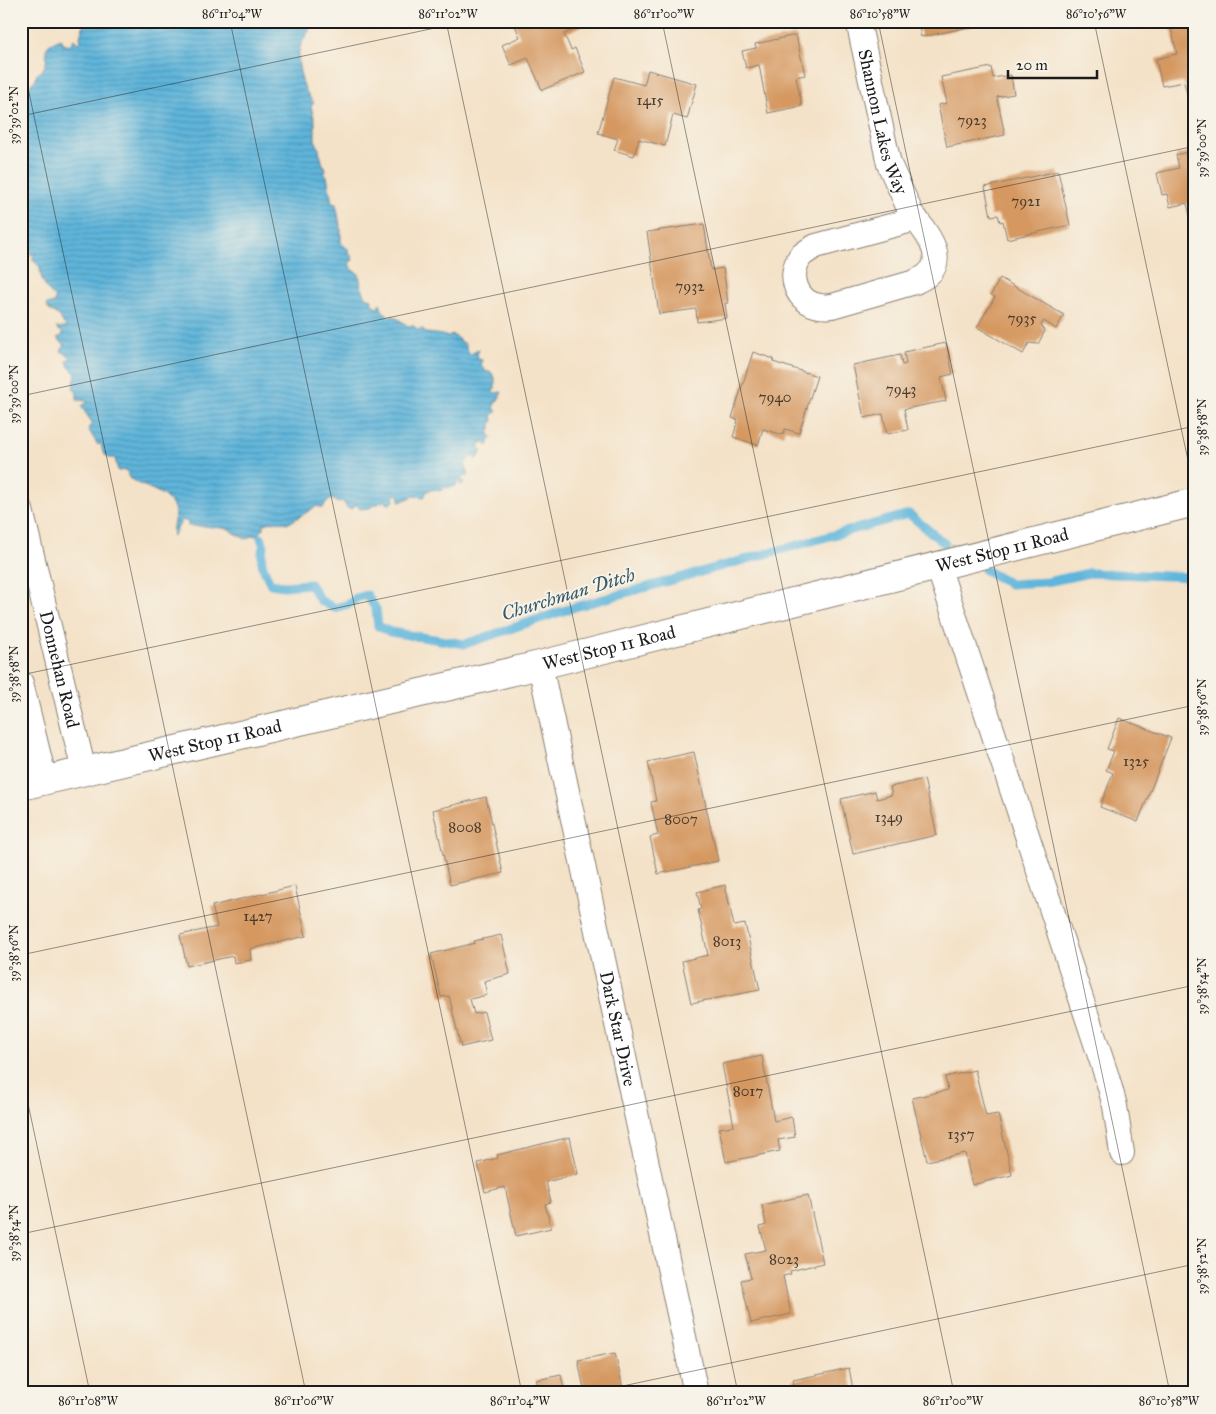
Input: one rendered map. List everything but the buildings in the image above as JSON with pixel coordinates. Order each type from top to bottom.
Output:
[{"type":"main road","name":"West Stop 11 Road","points":[[33,784],[540,665],[1195,502]]},
{"type":"street","name":"Shannon Lakes Way","points":[[858,21],[889,164],[912,215],[916,219],[931,239],[935,249],[934,263],[926,276],[916,282],[832,306],[820,306],[805,300],[800,295],[795,284],[795,268],[801,256],[810,249],[916,219]]},
{"type":"street","name":"Donnehan Road","points":[[21,510],[84,771]]},
{"type":"street","points":[[938,566],[1107,1077],[1115,1106],[1122,1153]]},
{"type":"street","name":"Dark Star Drive","points":[[540,665],[696,1393]]},
{"type":"street","points":[[21,683],[33,784]]},
{"type":"water","points":[[80,21],[312,21],[300,47],[299,68],[306,92],[314,103],[311,106],[315,121],[315,140],[323,165],[325,166],[324,174],[327,176],[332,203],[336,204],[341,230],[341,243],[349,250],[347,253],[351,255],[353,260],[349,263],[351,269],[359,274],[361,286],[366,297],[372,299],[371,303],[378,308],[380,303],[382,310],[390,317],[394,316],[408,326],[413,325],[417,330],[423,329],[425,333],[457,337],[460,342],[466,345],[466,349],[471,354],[479,349],[477,355],[478,359],[482,360],[481,366],[487,372],[491,372],[495,378],[495,389],[492,391],[495,393],[502,392],[495,402],[494,408],[497,411],[492,416],[491,430],[488,432],[492,438],[489,439],[489,445],[486,445],[485,442],[481,443],[479,447],[482,450],[479,457],[475,459],[474,456],[470,457],[465,464],[469,475],[467,477],[461,476],[464,484],[460,485],[460,482],[457,481],[456,486],[445,488],[443,486],[442,490],[427,491],[424,497],[414,496],[400,502],[399,494],[394,495],[394,501],[390,504],[386,503],[386,500],[369,508],[360,509],[356,504],[352,509],[347,508],[343,501],[338,502],[332,499],[326,502],[323,508],[317,506],[289,523],[276,521],[263,524],[264,529],[260,532],[261,538],[254,535],[246,539],[230,529],[188,526],[188,522],[182,520],[173,536],[175,511],[171,502],[129,478],[127,470],[118,471],[115,458],[109,458],[103,453],[101,443],[98,445],[88,429],[93,424],[81,406],[87,403],[87,401],[77,400],[77,392],[73,389],[76,374],[69,367],[67,361],[71,357],[61,351],[65,345],[57,338],[62,336],[63,333],[56,328],[65,328],[66,326],[59,316],[47,308],[46,305],[54,303],[55,298],[44,284],[40,267],[32,259],[36,253],[31,255],[28,247],[29,240],[22,230],[26,218],[21,213],[21,128],[26,128],[27,120],[22,101],[23,92],[36,79],[36,75],[44,67],[47,57],[46,49],[50,44],[61,39],[64,45],[70,45],[74,39],[78,43],[81,41],[80,37],[84,24]]},
{"type":"waterway","name":"Churchman Ditch","points":[[261,538],[264,546],[262,551],[263,565],[271,584],[284,586],[310,584],[320,600],[334,608],[349,604],[356,598],[367,595],[376,609],[378,626],[390,632],[465,644],[575,607],[909,514],[945,544]]},
{"type":"waterway","name":"Churchman Ditch","points":[[985,570],[1010,584],[1047,582],[1089,573],[1195,577]]}]
